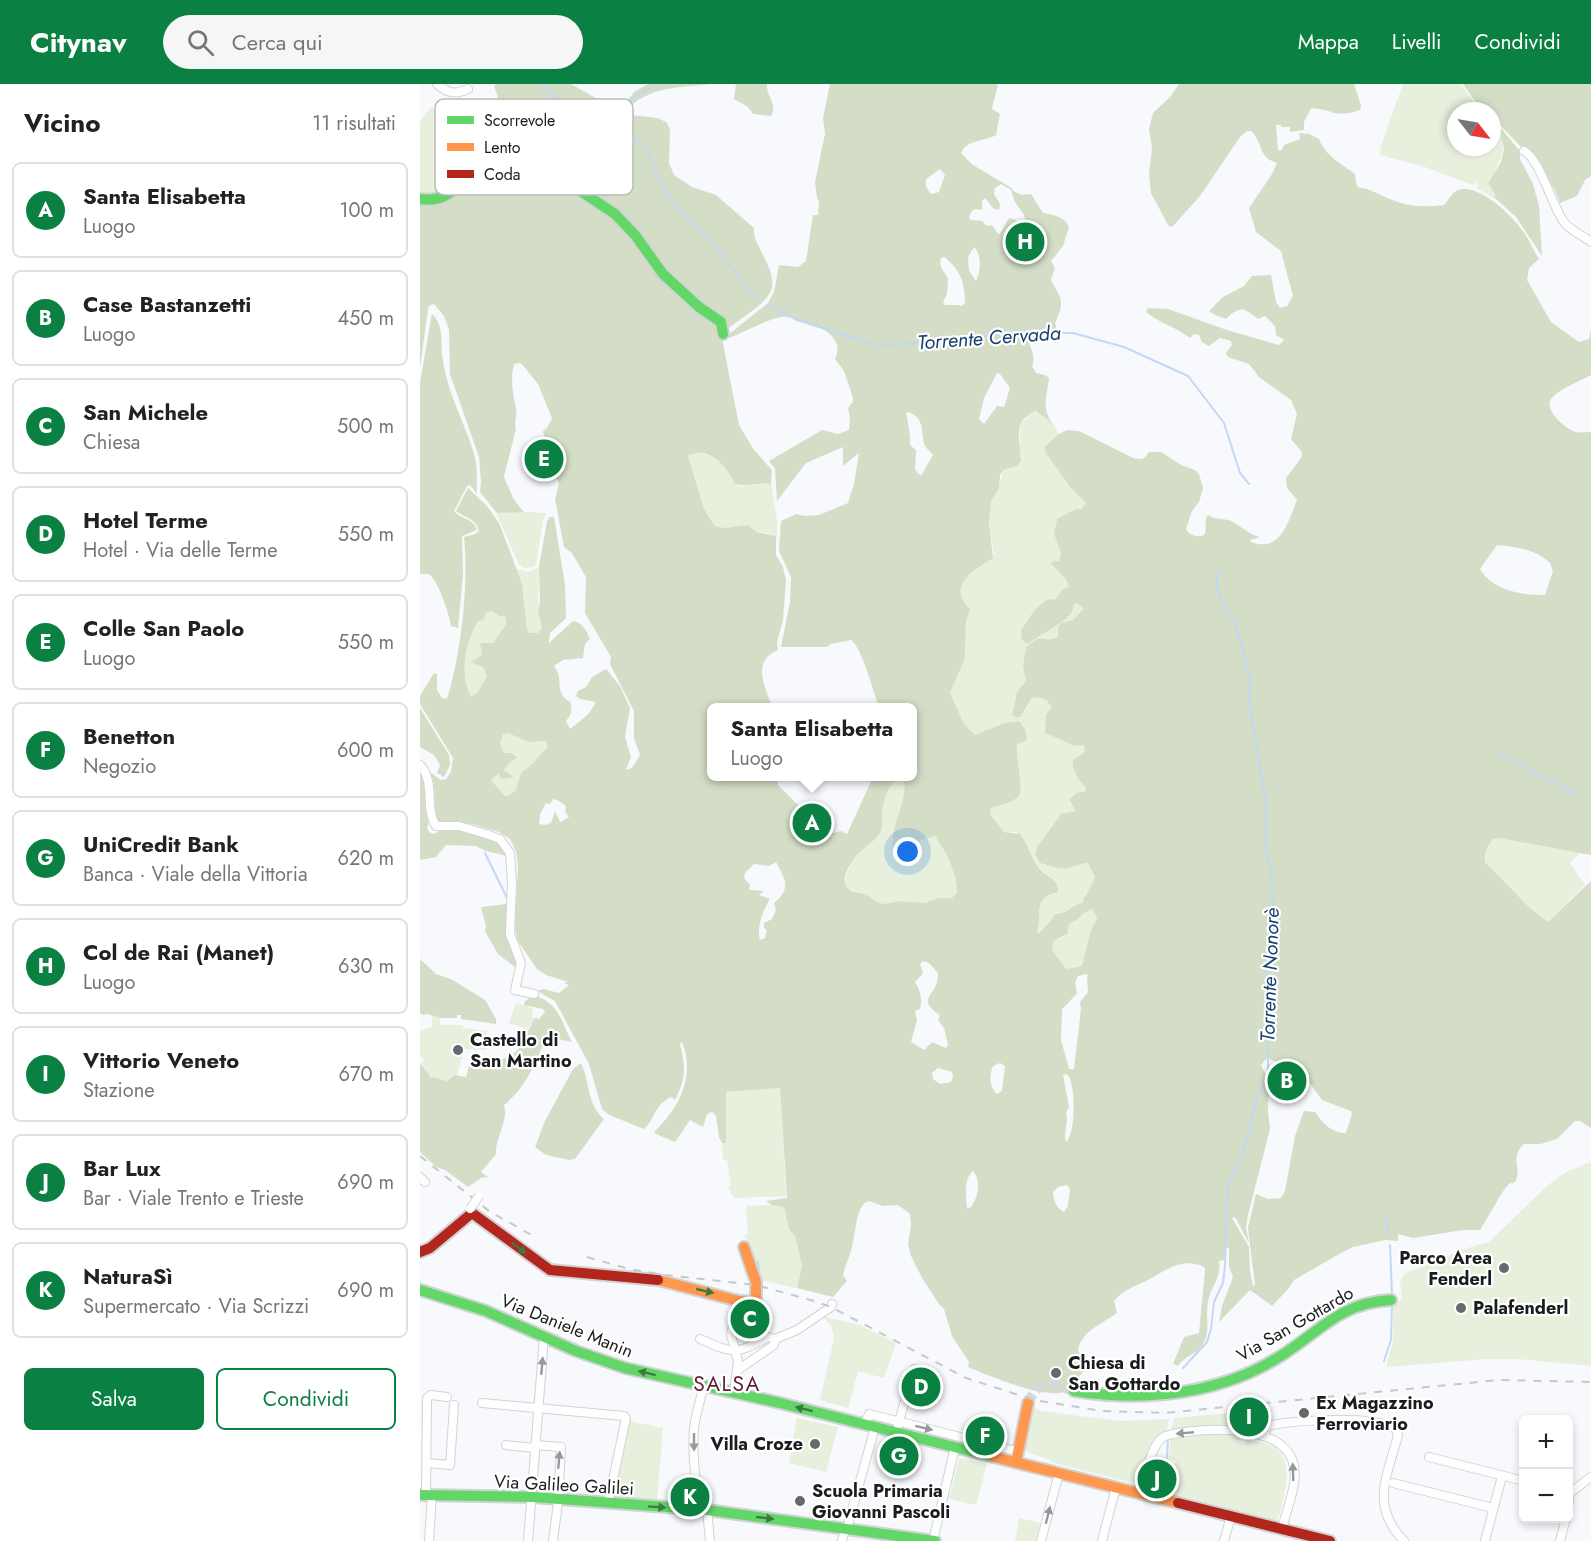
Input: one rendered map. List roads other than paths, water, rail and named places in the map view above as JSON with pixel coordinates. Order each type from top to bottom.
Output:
[{"type":"street","points":[[437,84],[444,91],[452,93],[460,93],[468,89]]},
{"type":"street","points":[[1524,151],[1535,164],[1564,222],[1577,234],[1591,242]]},
{"type":"street","points":[[420,199],[434,201],[447,195]]},
{"type":"street","points":[[586,195],[615,214],[635,235],[663,274],[699,307],[721,322],[723,334]]},
{"type":"street","points":[[420,765],[425,771],[430,790],[430,811],[436,826],[459,825],[500,839],[510,853],[512,882],[510,934],[521,963],[515,990],[534,994]]},
{"type":"street","points":[[460,1222],[480,1195]]},
{"type":"street","points":[[420,1252],[430,1248],[472,1213],[550,1270],[649,1278],[754,1303],[758,1300],[754,1277],[744,1247]]},
{"type":"street","name":"Via Daniele Manin","points":[[420,1290],[486,1311],[612,1364],[898,1427],[955,1447],[1017,1457],[1059,1473],[1330,1541]]},
{"type":"street","name":"Via San Gottardo","points":[[1074,1391],[1100,1395],[1137,1396],[1212,1385],[1237,1377],[1276,1358],[1349,1308],[1376,1300],[1391,1300]]},
{"type":"street","points":[[734,1392],[738,1370],[731,1335],[739,1301]]},
{"type":"street","points":[[700,1339],[722,1349],[736,1352],[768,1336],[775,1339],[805,1326],[832,1304]]},
{"type":"street","points":[[528,1541],[544,1337]]},
{"type":"street","points":[[738,1370],[774,1345],[775,1339]]},
{"type":"street","points":[[914,1369],[898,1427],[1017,1457],[1028,1403]]},
{"type":"street","points":[[704,1385],[694,1423],[693,1440],[699,1498],[707,1510],[710,1541]]},
{"type":"street","points":[[429,1541],[425,1460],[428,1398],[431,1395],[447,1397]]},
{"type":"street","points":[[482,1403],[620,1414],[626,1418],[608,1503]]},
{"type":"street","points":[[426,1463],[450,1465],[454,1405]]},
{"type":"street","points":[[1265,1436],[1266,1428],[1274,1424],[1336,1420],[1365,1421],[1396,1429],[1398,1435],[1387,1468],[1383,1492],[1389,1518],[1404,1541]]},
{"type":"street","points":[[844,1534],[869,1422]]},
{"type":"street","points":[[1142,1494],[1153,1452],[1159,1440],[1165,1436],[1227,1430],[1265,1436],[1284,1447],[1294,1465],[1293,1482],[1282,1529]]},
{"type":"street","points":[[506,1445],[561,1447],[553,1541]]},
{"type":"street","points":[[933,1541],[955,1447]]},
{"type":"street","points":[[1429,1457],[1519,1480]]},
{"type":"street","points":[[1041,1541],[1059,1473]]},
{"type":"street","points":[[1485,1541],[1502,1476]]},
{"type":"street","points":[[1573,1490],[1591,1477]]},
{"type":"street","points":[[1393,1483],[1494,1508]]},
{"type":"street","points":[[1102,1541],[1116,1487]]},
{"type":"street","name":"Via Galileo Galilei","points":[[426,1496],[532,1497],[707,1510],[844,1534],[933,1541]]},
{"type":"street","points":[[1224,1541],[1231,1516]]},
{"type":"street","points":[[1560,1541],[1565,1523]]},
{"type":"waterway","name":"Torrente Cervada","points":[[540,84],[560,99]]},
{"type":"waterway","points":[[632,99],[651,88]]},
{"type":"waterway","name":"Torrente Cervada","points":[[633,137],[647,148],[658,177],[674,205],[710,240],[759,300]]},
{"type":"waterway","name":"Torrente Cervada","points":[[770,306],[797,320],[880,346],[1014,333],[1073,333],[1124,347],[1188,376],[1224,423],[1240,473],[1249,484]]},
{"type":"waterway","name":"Torrente Nonorè","points":[[1183,1368],[1207,1342],[1211,1329],[1214,1302],[1223,1283],[1227,1191],[1245,1144],[1257,1099],[1268,1076],[1268,949],[1273,907],[1271,869],[1266,850],[1266,802],[1249,700],[1250,676],[1236,626],[1217,589],[1217,572]]},
{"type":"waterway","points":[[1498,754],[1577,794]]},
{"type":"waterway","points":[[485,853],[507,898]]},
{"type":"waterway","points":[[1386,1214],[1388,1234]]},
{"type":"waterway","points":[[1390,1245],[1392,1294]]},
{"type":"waterway","points":[[758,1261],[759,1273]]},
{"type":"waterway","points":[[761,1301],[768,1327]]},
{"type":"waterway","points":[[1384,1361],[1391,1340],[1392,1305]]},
{"type":"waterway","points":[[1167,1458],[1168,1439]]},
{"type":"tunnel","points":[[1028,1403],[1032,1395],[1042,1386],[1053,1385],[1074,1391]]},
{"type":"railway","points":[[420,1156],[489,1211],[535,1237]]},
{"type":"railway","points":[[587,1257],[629,1269],[665,1275],[756,1285],[814,1301],[831,1307],[966,1378],[1034,1400],[1102,1411],[1165,1413],[1499,1380],[1591,1382]]},
{"type":"place","name":"Col de Rai (Manet)","points":[[1025,242]]},
{"type":"place","name":"Colle San Paolo","points":[[544,459]]},
{"type":"place","name":"Santa Elisabetta","points":[[812,823]]},
{"type":"place","name":"Castello di San Martino","points":[[458,1050]]},
{"type":"place","name":"Case Bastanzetti","points":[[1287,1081]]},
{"type":"place","name":"Parco Area Fenderl","points":[[1504,1268]]},
{"type":"place","name":"Palafenderl","points":[[1461,1308]]},
{"type":"place","name":"San Michele","points":[[750,1319]]},
{"type":"place","name":"Chiesa di San Gottardo","points":[[1056,1373]]},
{"type":"place","name":"Hotel Terme","points":[[921,1387]]},
{"type":"place","name":"Ex Magazzino Ferroviario","points":[[1304,1413]]},
{"type":"place","name":"Vittorio Veneto","points":[[1249,1417]]},
{"type":"place","name":"Benetton","points":[[985,1436]]},
{"type":"place","name":"Villa Croze","points":[[815,1444]]},
{"type":"place","name":"UniCredit Bank","points":[[899,1456]]},
{"type":"place","name":"Bar Lux","points":[[1157,1479]]},
{"type":"place","name":"NaturaSì","points":[[690,1497]]},
{"type":"place","name":"Scuola Primaria Giovanni Pascoli","points":[[800,1501]]},
{"type":"district","name":"SALSA","points":[[727,1384]]}]
